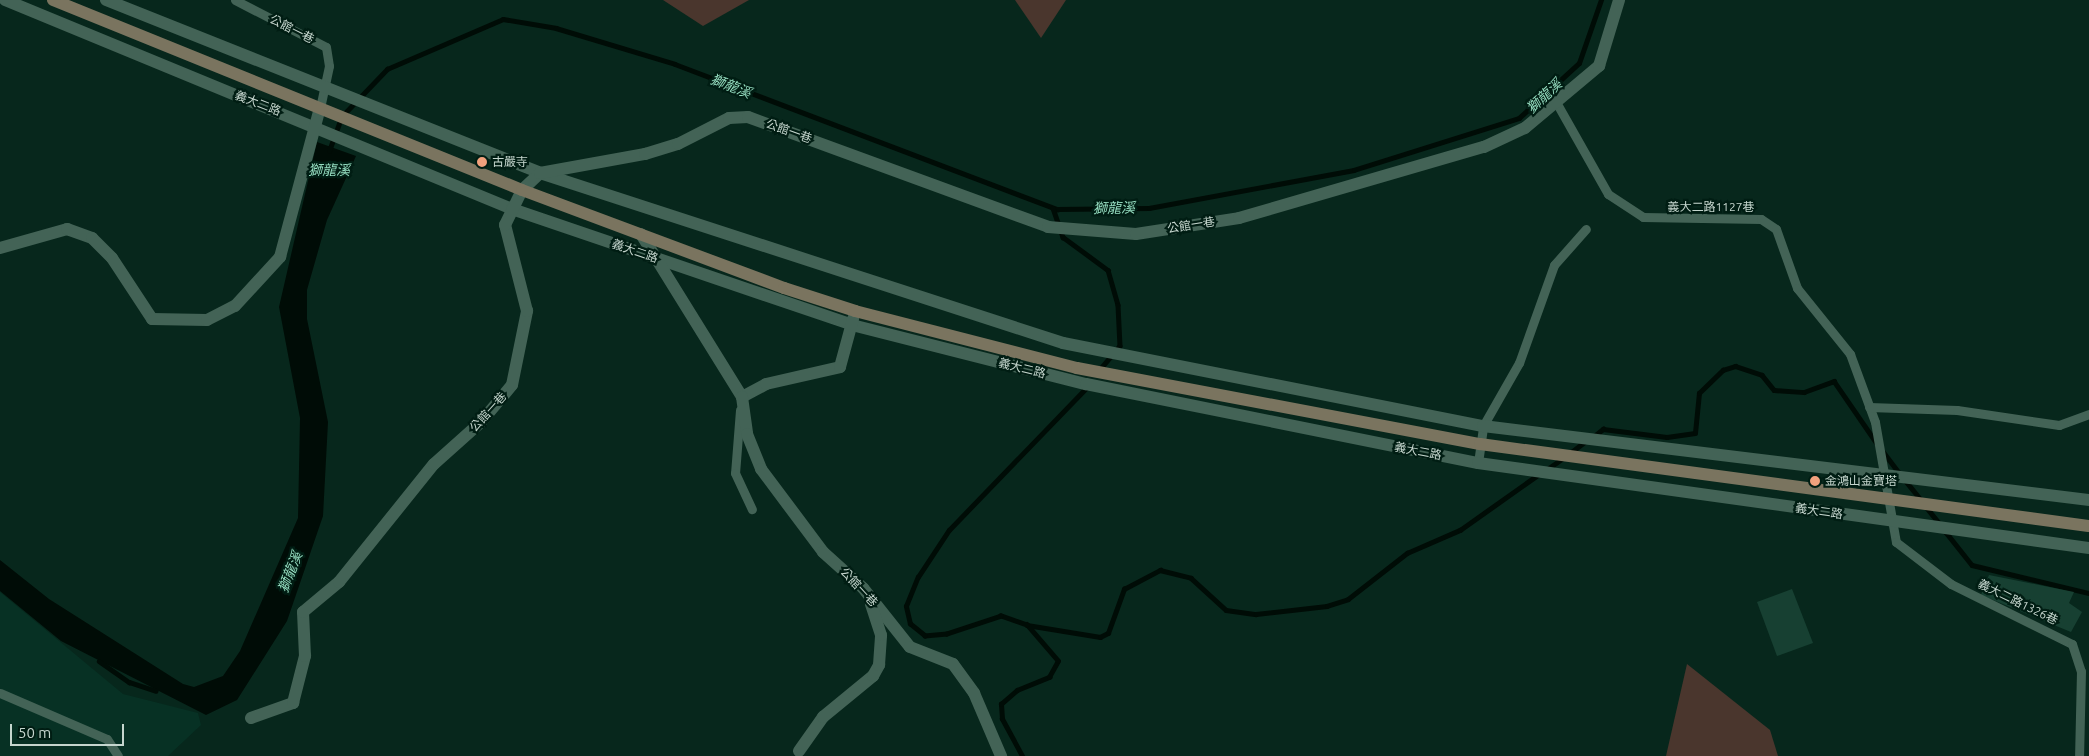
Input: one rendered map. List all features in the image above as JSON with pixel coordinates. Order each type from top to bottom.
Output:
[{"type":"street","name":"義大二路","points":[[6,0],[373,149],[512,209],[852,325],[1086,384],[1478,463],[1891,522],[2089,548]]},
{"type":"street","name":"義大二路","points":[[53,0],[522,190],[855,311],[1077,368],[1480,444],[2089,526]]},
{"type":"street","points":[[106,0],[326,85],[386,112],[540,173],[1063,343],[1483,426],[2089,500]]},
{"type":"street","name":"公館一巷","points":[[251,718],[293,703],[306,656],[303,612],[339,582],[434,464],[482,422],[512,385],[527,311],[505,225],[522,190],[540,173],[645,154],[678,144],[729,118],[748,117],[1048,227],[1136,234],[1239,218],[1484,147],[1525,128],[1599,66],[1619,0]]},
{"type":"street","name":"公館一巷","points":[[0,248],[67,229],[92,238],[112,258],[152,319],[207,320],[235,306],[280,257],[320,108]]},
{"type":"street","name":"公館一巷","points":[[641,234],[742,397],[746,434],[761,469],[823,552],[863,588],[910,647],[952,664],[974,693],[1001,756]]},
{"type":"street","points":[[742,397],[766,384],[840,367],[855,311]]},
{"type":"street","points":[[799,751],[823,717],[873,676],[879,665],[881,635],[863,588]]},
{"type":"lane","name":"公館一巷","points":[[235,0],[326,47],[326,85],[320,108]]},
{"type":"lane","name":"義大二路1127巷","points":[[1556,102],[1608,194],[1643,217],[1761,219],[1776,229],[1797,288],[1850,354],[1870,407],[1886,500]]},
{"type":"lane","points":[[1478,463],[1483,426],[1519,363],[1554,265],[1586,229]]},
{"type":"lane","points":[[742,397],[735,473],[752,509]]},
{"type":"lane","points":[[1870,407],[1957,410],[2059,425],[2089,414]]},
{"type":"lane","name":"義大二路1326巷","points":[[1886,500],[1896,542],[1950,584],[2072,644],[2081,671],[2079,756]]},
{"type":"lane","points":[[0,694],[107,739],[118,756]]},
{"type":"shaded area","points":[[663,0],[749,0],[703,26]]},
{"type":"shaded area","points":[[1015,0],[1066,0],[1041,38]]},
{"type":"shaded area","points":[[0,592],[123,694],[198,713],[201,725],[168,756],[0,756]]},
{"type":"shaded area","points":[[1687,664],[1770,730],[1778,756],[1666,756]]},
{"type":"water","name":"獅龍溪","points":[[317,142],[356,156],[327,220],[307,290],[307,319],[328,422],[323,516],[287,621],[237,700],[206,715],[61,641],[0,591],[0,560],[49,599],[183,684],[194,687],[223,676],[240,651],[298,518],[300,418],[279,307]]},
{"type":"building","points":[[1989,575],[2074,592],[2069,603],[2082,612],[2071,632],[1981,595]]},
{"type":"building","points":[[1792,589],[1813,643],[1777,656],[1757,602]]},
{"type":"waterway","name":"獅龍溪","points":[[329,151],[342,116],[387,69],[503,19],[556,28],[675,64],[1057,209],[1149,208],[1354,170],[1519,118],[1579,63],[1601,0]]},
{"type":"waterway","points":[[1053,208],[1063,237],[1108,270],[1118,305],[1120,346],[1100,370]]},
{"type":"waterway","points":[[1593,437],[1603,429],[1667,437],[1695,433],[1699,393],[1723,370],[1735,366],[1762,375],[1774,390],[1804,392],[1834,381],[1876,442]]},
{"type":"waterway","points":[[1022,756],[1002,719],[1001,704],[1017,690],[1049,677],[1058,661],[1027,625],[1001,616],[947,634],[925,636],[910,624],[906,606],[918,577],[949,530],[1088,386]]},
{"type":"waterway","points":[[1570,453],[1586,441]]},
{"type":"waterway","points":[[1882,450],[1900,474]]},
{"type":"waterway","points":[[1546,470],[1562,459]]},
{"type":"waterway","points":[[1027,625],[1100,637],[1108,633],[1124,589],[1160,570],[1191,578],[1226,610],[1256,614],[1327,606],[1348,599],[1407,553],[1460,530],[1539,474]]},
{"type":"waterway","points":[[1905,480],[1922,501]]},
{"type":"waterway","points":[[1927,508],[1941,525]]},
{"type":"waterway","points":[[1945,531],[1972,565],[2089,593]]},
{"type":"waterway","name":"獅龍溪","points":[[99,661],[129,682],[156,691]]},
{"type":"place","name":"古嚴寺","points":[[482,162]]},
{"type":"place","name":"金鴻山金寶塔","points":[[1815,481]]}]
